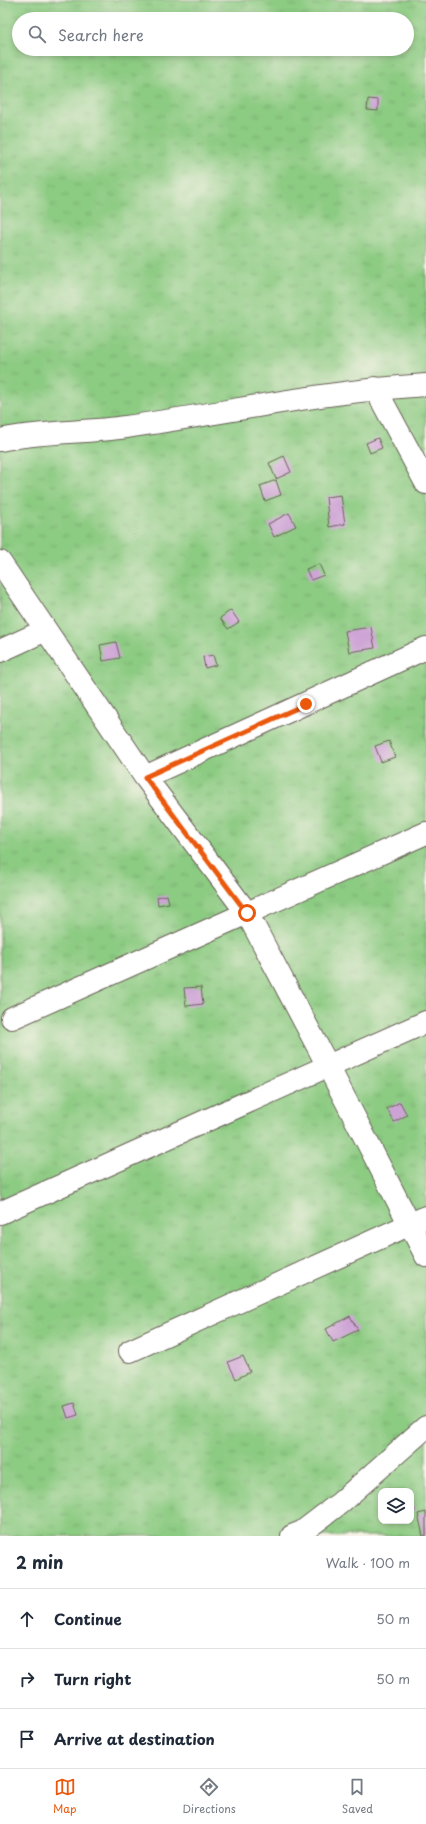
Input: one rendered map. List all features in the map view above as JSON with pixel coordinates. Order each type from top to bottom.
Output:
[{"type":"street","points":[[0,440],[18,436],[125,427],[375,388],[426,385]]},
{"type":"street","points":[[375,388],[426,483]]},
{"type":"street","points":[[0,562],[145,777],[247,913],[328,1066],[418,1220],[426,1256]]},
{"type":"street","points":[[0,652],[46,630]]},
{"type":"street","points":[[145,777],[426,648]]},
{"type":"street","points":[[12,1018],[426,833]]},
{"type":"street","points":[[0,1213],[426,1022]]},
{"type":"street","points":[[130,1351],[418,1220]]},
{"type":"street","points":[[292,1536],[302,1532],[340,1503],[426,1427]]},
{"type":"green space","points":[[0,0],[426,0],[426,1536],[0,1536]]},
{"type":"building","points":[[368,99],[378,100],[378,111],[367,110]]},
{"type":"building","points":[[378,438],[382,448],[370,453],[366,443]]},
{"type":"building","points":[[284,456],[291,472],[276,479],[269,463]]},
{"type":"building","points":[[276,480],[281,495],[265,501],[260,486]]},
{"type":"building","points":[[341,495],[345,524],[329,527],[326,497]]},
{"type":"building","points":[[289,513],[296,526],[274,537],[268,524]]},
{"type":"building","points":[[319,564],[324,575],[311,580],[306,569]]},
{"type":"building","points":[[231,610],[239,622],[228,629],[220,618]]},
{"type":"building","points":[[371,627],[375,648],[349,652],[345,631]]},
{"type":"building","points":[[116,642],[120,658],[103,661],[100,645]]},
{"type":"building","points":[[213,655],[216,665],[205,668],[203,657]]},
{"type":"building","points":[[389,741],[395,757],[381,762],[375,746]]},
{"type":"building","points":[[167,895],[169,903],[158,905],[157,897]]},
{"type":"building","points":[[201,987],[203,1004],[186,1006],[184,988]]},
{"type":"building","points":[[400,1102],[407,1115],[394,1122],[387,1109]]},
{"type":"building","points":[[350,1316],[358,1330],[333,1342],[326,1329]]},
{"type":"building","points":[[243,1356],[250,1372],[236,1379],[228,1362]]},
{"type":"building","points":[[74,1403],[78,1415],[68,1418],[64,1406]]},
{"type":"building","points":[[426,1512],[426,1536],[423,1536],[418,1514]]},
{"type":"route","points":[[247,913],[145,777],[306,704]]}]
